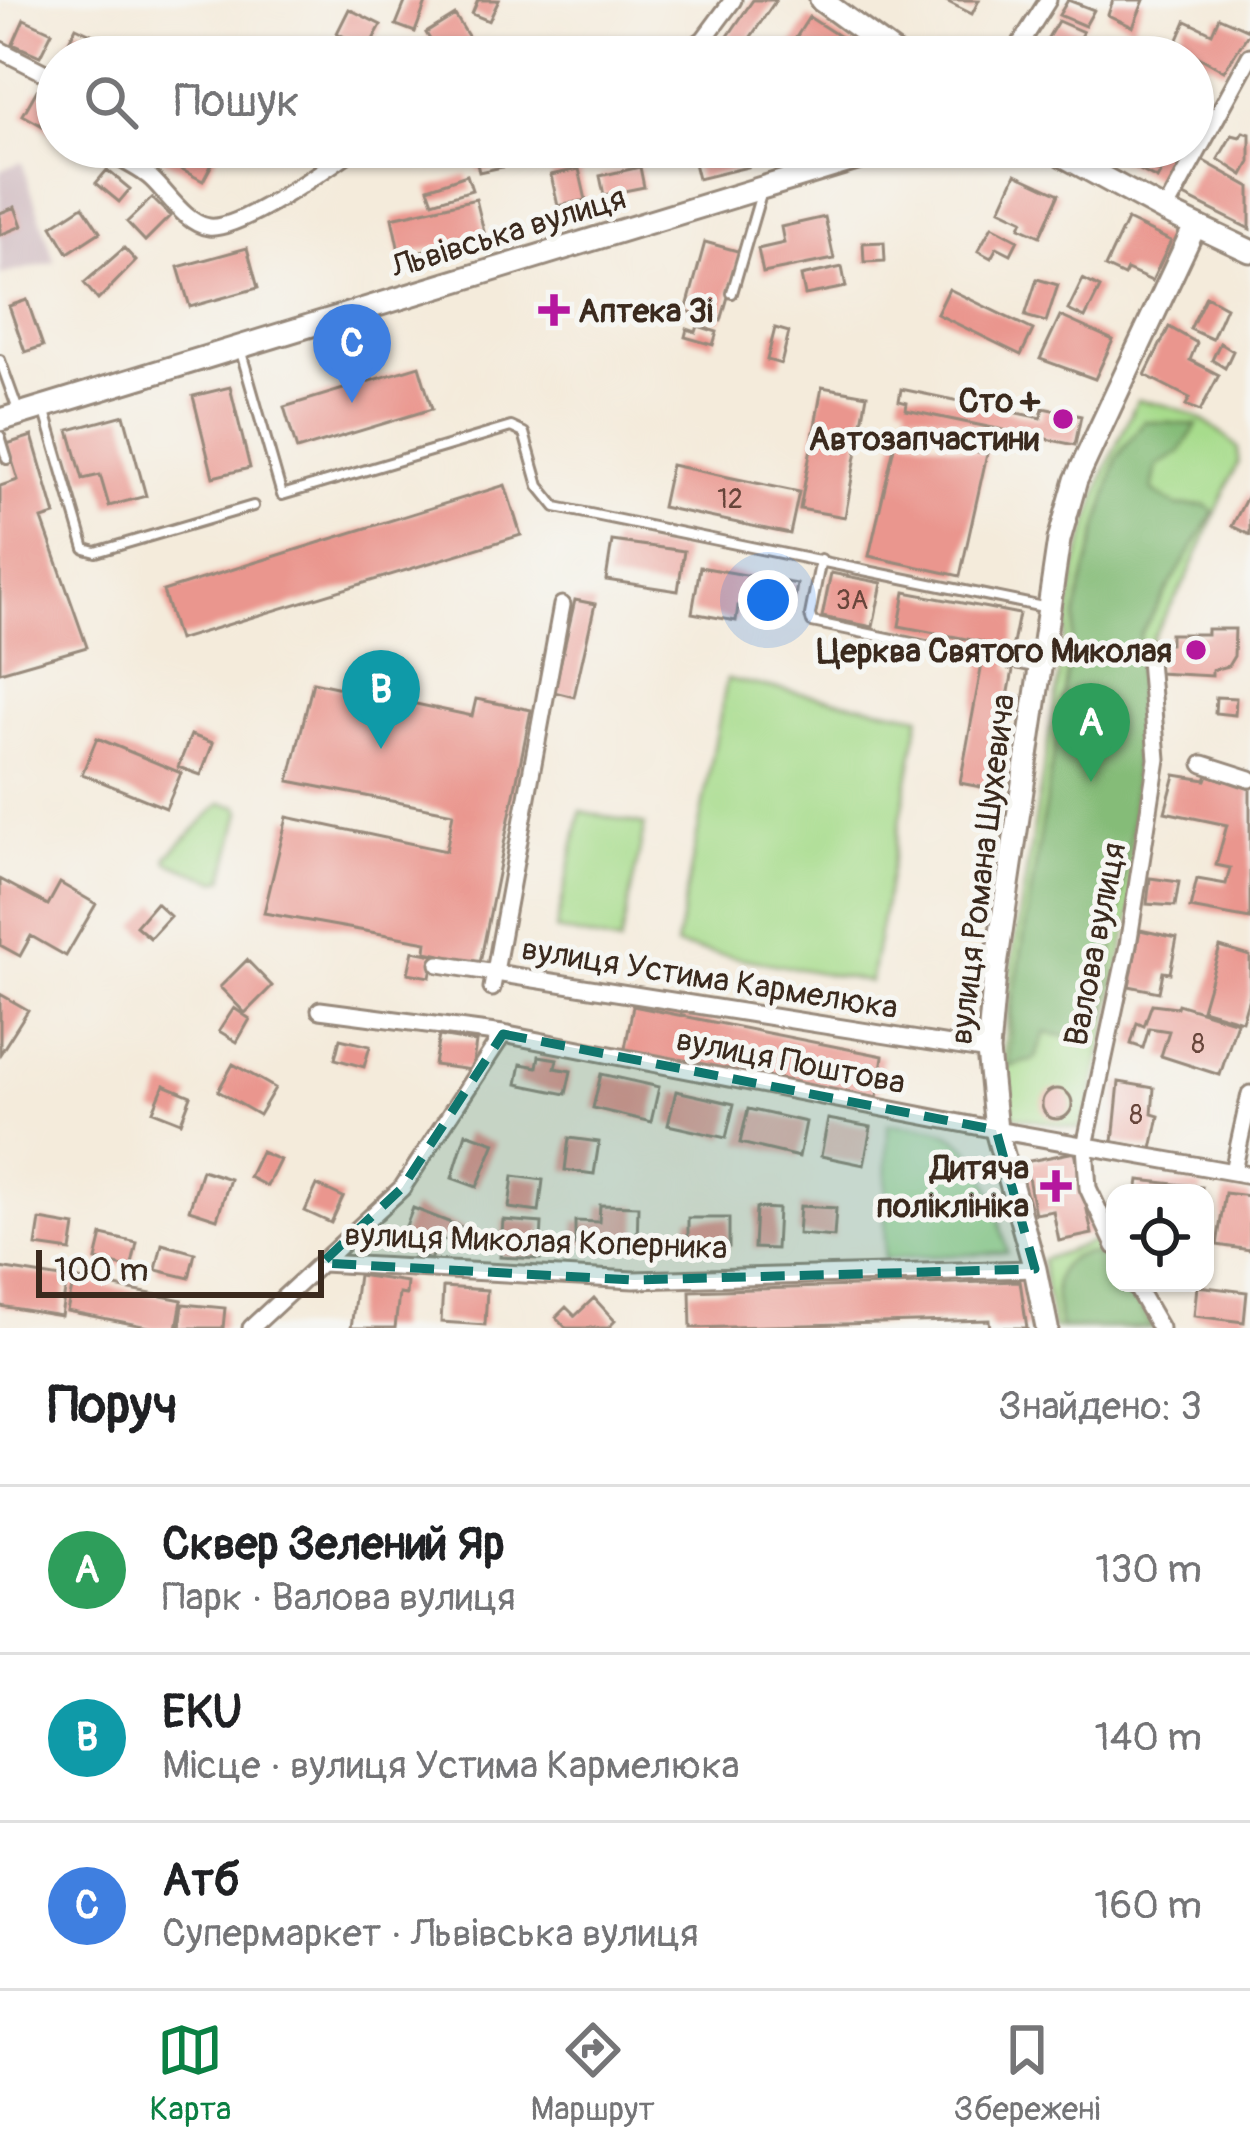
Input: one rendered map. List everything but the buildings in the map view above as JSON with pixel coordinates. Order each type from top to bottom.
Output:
[{"type":"main road","points":[[821,0],[870,36]]},
{"type":"main road","name":"Львівська вулиця","points":[[10,417],[827,168]]},
{"type":"main road","points":[[1086,168],[1250,251]]},
{"type":"main road","name":"вулиця Романа Шухевича","points":[[1047,1328],[1036,1269],[996,1130],[988,1051],[995,973],[1059,540],[1076,479],[1195,226]]},
{"type":"street","points":[[706,36],[733,0]]},
{"type":"street","points":[[1025,36],[1048,0]]},
{"type":"street","points":[[0,50],[36,69]]},
{"type":"street","points":[[1214,122],[1250,56]]},
{"type":"street","points":[[138,168],[192,220],[211,228],[240,219],[326,168]]},
{"type":"street","points":[[1165,211],[1189,168]]},
{"type":"street","name":"вулиця Устима Кармелюка","points":[[493,981],[562,605]]},
{"type":"street","name":"Валова вулиця","points":[[1106,1227],[1088,1188],[1084,1146],[1128,944],[1157,759],[1148,646]]},
{"type":"street","points":[[1203,764],[1250,779]]},
{"type":"street","name":"вулиця Устима Кармелюка","points":[[439,964],[493,981],[988,1051]]},
{"type":"street","name":"вулиця Поштова","points":[[320,1010],[502,1034],[1241,1173]]},
{"type":"street","points":[[251,1328],[402,1188],[502,1034]]},
{"type":"street","points":[[1241,1173],[1250,1094]]},
{"type":"street","name":"вулиця Миколая Коперника","points":[[322,1263],[634,1280],[1036,1269]]},
{"type":"street","points":[[1139,1292],[1160,1328]]},
{"type":"lane","points":[[732,293],[762,188]]},
{"type":"lane","points":[[240,347],[282,495],[511,427],[524,433],[539,486],[556,507],[1049,608]]},
{"type":"lane","points":[[0,360],[10,417]]},
{"type":"lane","points":[[43,407],[85,549],[96,552],[254,506]]},
{"type":"lane","points":[[0,436],[7,459]]},
{"type":"lane","points":[[821,559],[812,622],[979,656]]},
{"type":"lane","points":[[1010,662],[1040,668]]},
{"type":"highlighted area","points":[[503,1034],[996,1130],[1035,1269],[634,1280],[322,1263],[402,1188]]},
{"type":"shaded area","points":[[22,162],[55,262],[0,275],[0,170]]},
{"type":"green space","points":[[1137,400],[1180,409],[1204,421],[1238,448],[1238,462],[1187,578],[1152,638],[1132,906],[1090,1105],[1079,1129],[1013,1116],[1002,1069],[1013,955],[1077,565],[1103,476]]},
{"type":"green space","points":[[1144,421],[1197,425],[1179,453],[1157,466],[1152,490],[1177,506],[1206,505],[1214,512],[1140,635],[1132,826],[1105,1014],[1083,1039],[1045,1033],[1035,1059],[1009,1067],[1011,1016],[1079,597],[1117,458]]},
{"type":"green space","points":[[727,679],[920,716],[870,982],[676,946]]},
{"type":"green space","points":[[221,803],[241,811],[224,879],[216,881],[168,862],[167,857]]},
{"type":"green space","points":[[581,811],[645,825],[620,944],[556,930]]},
{"type":"green space","points":[[888,1124],[937,1130],[971,1152],[988,1183],[1007,1252],[884,1259]]},
{"type":"green space","points":[[1101,1239],[1106,1247],[1106,1292],[1135,1292],[1158,1328],[1053,1328],[1041,1260]]},
{"type":"green space","points":[[1087,1253],[1106,1258],[1106,1292],[1130,1292],[1152,1328],[1061,1328],[1056,1281],[1074,1257]]},
{"type":"place","name":"Аптека 3і","points":[[554,310]]},
{"type":"place","name":"Атб","points":[[352,403]]},
{"type":"place","name":"Сто + Автозапчастини","points":[[1063,419]]},
{"type":"place","name":"Церква Святого Миколая","points":[[1196,650]]},
{"type":"place","name":"EKU","points":[[381,749]]},
{"type":"place","name":"Сквер Зелений Яр","points":[[1091,782]]},
{"type":"place","name":"Дитяча поліклініка","points":[[1056,1186]]}]
